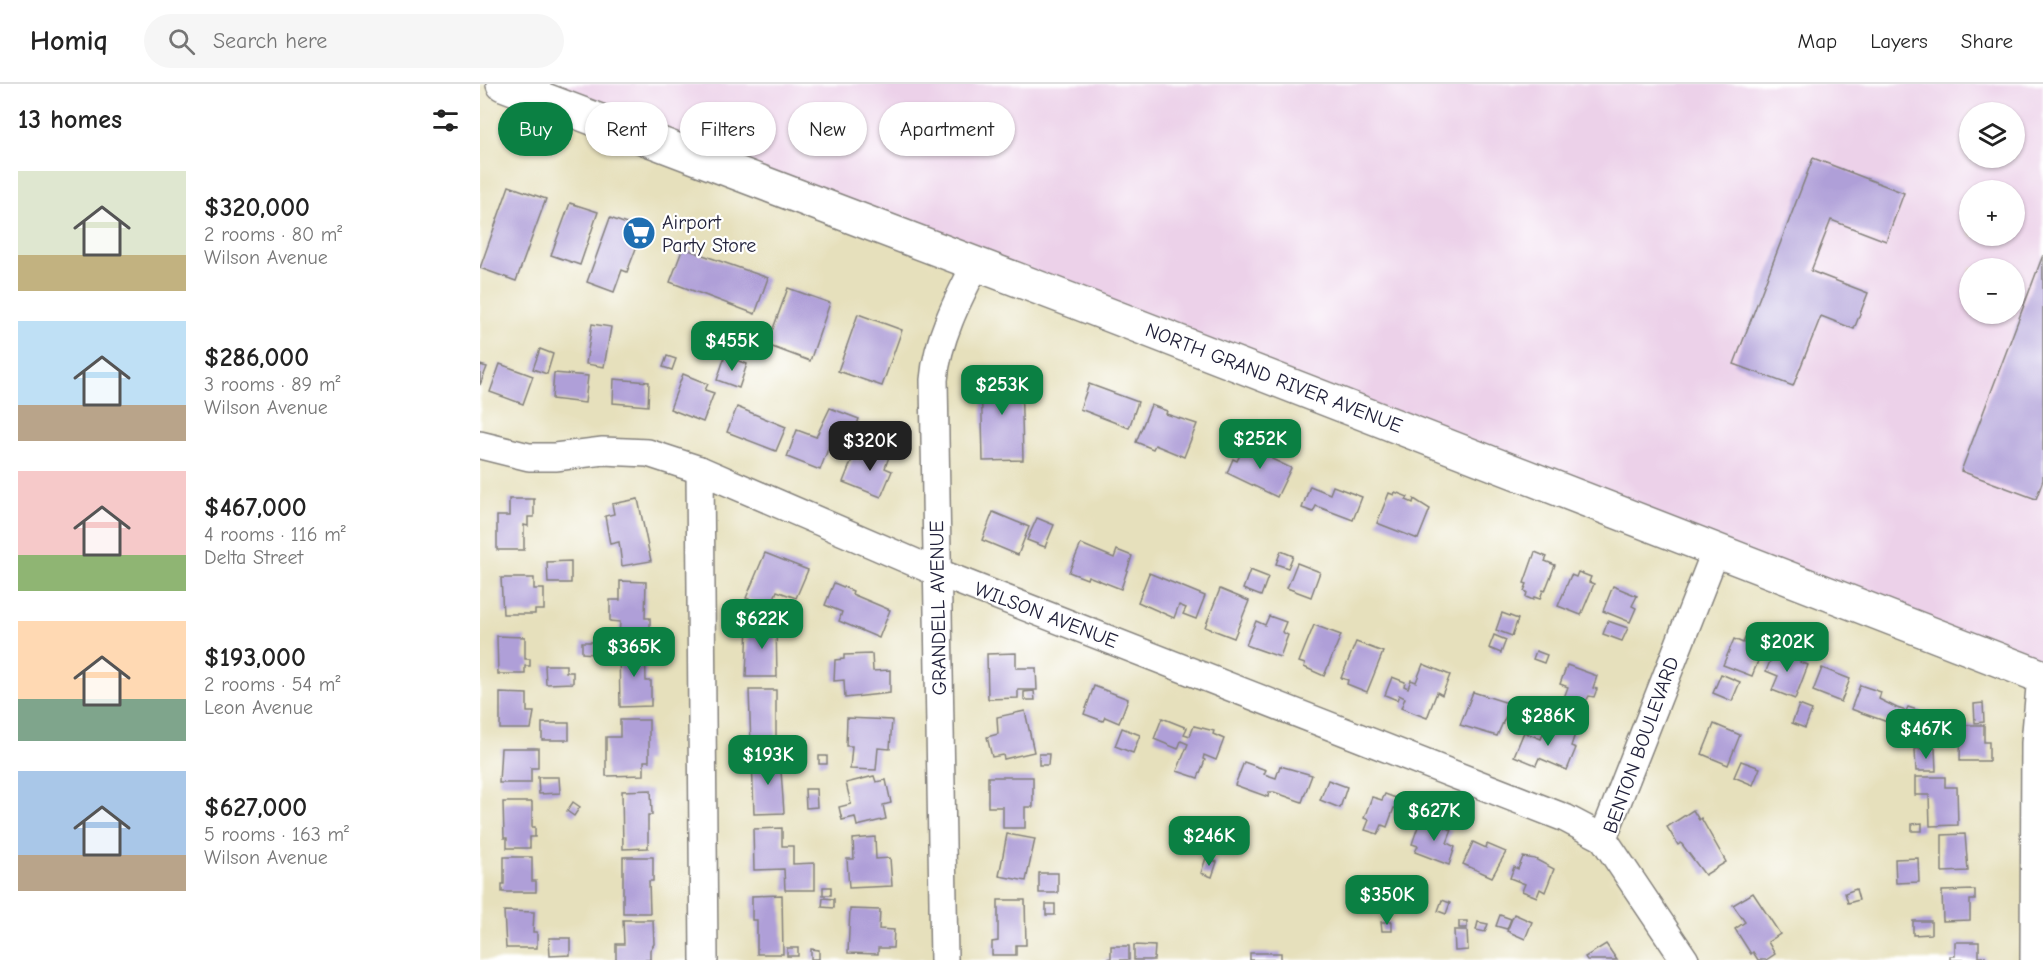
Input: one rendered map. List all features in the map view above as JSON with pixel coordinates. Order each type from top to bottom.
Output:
[{"type":"main road","name":"NORTH GRAND RIVER AVENUE","points":[[503,84],[976,264],[2042,677]]},
{"type":"street","name":"GRANDELL AVENUE","points":[[944,960],[935,361],[960,296],[976,264]]},
{"type":"street","name":"WILSON AVENUE","points":[[480,445],[529,457],[555,458],[603,451],[648,453],[700,470],[939,573],[1381,744],[1565,818],[1603,838]]},
{"type":"street","points":[[700,470],[704,960]]},
{"type":"street","name":"BENTON BOULEVARD","points":[[1685,960],[1603,838],[1716,550]]},
{"type":"street","points":[[2034,960],[2035,743],[2042,677]]},
{"type":"shaded area","points":[[505,84],[2043,84],[2043,665],[696,156],[776,156],[776,102],[680,102],[680,150],[668,146],[668,102],[585,102],[585,114],[573,110],[573,102],[553,102]]},
{"type":"building","points":[[1813,158],[1904,193],[1886,241],[1831,220],[1811,271],[1868,293],[1854,329],[1821,316],[1793,386],[1734,364]]},
{"type":"building","points":[[509,186],[546,199],[516,281],[480,268]]},
{"type":"building","points":[[570,203],[598,212],[580,265],[551,255]]},
{"type":"building","points":[[610,218],[643,230],[627,272],[622,270],[614,292],[587,282]]},
{"type":"building","points":[[683,248],[768,278],[755,314],[670,282]]},
{"type":"building","points":[[2043,255],[2043,480],[2036,499],[1961,471],[2017,324],[2025,324],[2025,302]]},
{"type":"building","points":[[788,288],[830,303],[810,361],[767,345]]},
{"type":"building","points":[[858,314],[902,330],[882,386],[838,371]]},
{"type":"building","points":[[592,324],[611,327],[604,367],[586,364]]},
{"type":"building","points":[[540,349],[553,354],[547,374],[533,369]]},
{"type":"building","points":[[667,356],[676,359],[672,370],[663,367]]},
{"type":"building","points":[[725,356],[747,364],[739,388],[717,380]]},
{"type":"building","points":[[500,364],[533,376],[523,404],[490,392]]},
{"type":"building","points":[[480,365],[487,367],[480,385]]},
{"type":"building","points":[[1021,371],[1023,460],[983,461],[981,372]]},
{"type":"building","points":[[554,373],[588,376],[585,403],[552,399]]},
{"type":"building","points":[[683,374],[708,384],[705,390],[714,393],[703,422],[670,409]]},
{"type":"building","points":[[614,379],[649,382],[648,406],[613,403]]},
{"type":"building","points":[[1089,384],[1138,402],[1129,428],[1080,409]]},
{"type":"building","points":[[1151,405],[1167,411],[1166,414],[1197,424],[1184,457],[1155,445],[1153,449],[1136,442]]},
{"type":"building","points":[[737,407],[786,427],[776,451],[727,432]]},
{"type":"building","points":[[830,408],[859,419],[850,443],[833,436],[820,470],[787,457],[797,430],[816,437]]},
{"type":"building","points":[[867,445],[890,454],[885,468],[892,471],[881,497],[843,482],[853,457],[861,460]]},
{"type":"building","points":[[1245,445],[1252,448],[1253,445],[1274,453],[1272,459],[1291,468],[1277,497],[1227,473],[1233,459],[1237,461]]},
{"type":"building","points":[[1310,486],[1330,494],[1333,486],[1362,497],[1353,520],[1316,506],[1313,512],[1302,508]]},
{"type":"building","points":[[1395,492],[1408,497],[1406,500],[1413,503],[1414,499],[1430,509],[1418,539],[1377,523],[1389,493],[1394,495]]},
{"type":"building","points":[[509,499],[534,499],[534,517],[528,517],[528,526],[524,525],[524,550],[497,550],[497,516],[509,516]]},
{"type":"building","points":[[638,499],[651,561],[622,566],[619,542],[610,544],[605,516],[614,514],[612,504]]},
{"type":"building","points":[[993,512],[1029,527],[1018,555],[982,540]]},
{"type":"building","points":[[1037,518],[1054,525],[1045,547],[1027,540]]},
{"type":"building","points":[[1081,544],[1114,558],[1117,550],[1132,556],[1121,589],[1088,576],[1087,579],[1069,572]]},
{"type":"building","points":[[1281,551],[1293,556],[1288,568],[1276,564]]},
{"type":"building","points":[[1535,552],[1547,557],[1545,561],[1555,565],[1540,599],[1534,597],[1533,600],[1526,597],[1527,592],[1524,591],[1527,584],[1524,583]]},
{"type":"building","points":[[765,553],[808,570],[796,598],[777,591],[770,608],[746,598]]},
{"type":"building","points":[[571,561],[571,583],[548,583],[547,562]]},
{"type":"building","points":[[1297,563],[1320,572],[1311,597],[1287,588]]},
{"type":"building","points":[[1250,570],[1268,577],[1261,596],[1243,589]]},
{"type":"building","points":[[1578,572],[1591,577],[1589,582],[1594,584],[1581,615],[1558,606],[1571,575],[1576,577]]},
{"type":"building","points":[[1149,573],[1205,596],[1196,619],[1183,614],[1186,608],[1179,605],[1174,618],[1138,602]]},
{"type":"building","points":[[501,578],[534,578],[534,589],[544,589],[544,610],[535,610],[535,614],[503,614]]},
{"type":"building","points":[[620,581],[646,582],[645,618],[650,618],[650,637],[619,636],[620,622],[610,621],[610,600],[620,600]]},
{"type":"building","points":[[834,583],[853,591],[852,594],[890,610],[879,638],[839,621],[842,612],[825,605]]},
{"type":"building","points":[[1613,586],[1637,596],[1632,606],[1636,608],[1630,622],[1603,611]]},
{"type":"building","points":[[1220,589],[1249,601],[1234,638],[1205,627]]},
{"type":"building","points":[[1502,613],[1518,619],[1512,636],[1496,630]]},
{"type":"building","points":[[1269,616],[1286,622],[1282,632],[1288,635],[1280,657],[1246,645],[1256,621],[1265,625]]},
{"type":"building","points":[[1608,621],[1628,628],[1622,641],[1603,634]]},
{"type":"building","points":[[748,623],[776,623],[777,677],[746,677]]},
{"type":"building","points":[[1314,625],[1341,635],[1324,676],[1304,667],[1305,664],[1299,662]]},
{"type":"building","points":[[1494,635],[1506,640],[1501,653],[1489,648]]},
{"type":"building","points":[[497,636],[525,637],[525,659],[530,659],[530,666],[525,666],[525,674],[498,674]]},
{"type":"building","points":[[1745,638],[1764,646],[1752,676],[1723,665],[1734,639],[1743,643]]},
{"type":"building","points":[[582,642],[595,642],[594,654],[582,653]]},
{"type":"building","points":[[1356,642],[1383,652],[1367,692],[1347,684],[1348,680],[1341,678]]},
{"type":"building","points":[[645,646],[646,681],[651,681],[651,706],[620,707],[619,647]]},
{"type":"building","points":[[1775,649],[1801,659],[1800,662],[1808,665],[1795,699],[1772,690],[1778,676],[1766,671]]},
{"type":"building","points":[[1536,651],[1547,655],[1544,663],[1533,659]]},
{"type":"building","points":[[1016,653],[1016,668],[1036,668],[1037,690],[1018,690],[1018,698],[988,699],[987,654]]},
{"type":"building","points":[[872,654],[873,671],[890,670],[890,693],[845,698],[844,680],[834,681],[835,660],[844,659],[844,655]]},
{"type":"building","points":[[1423,664],[1450,675],[1442,695],[1437,692],[1427,718],[1401,708],[1405,698],[1399,695],[1397,700],[1385,695],[1392,677],[1405,682],[1404,686],[1408,688],[1411,680],[1416,682]]},
{"type":"building","points":[[545,665],[566,665],[566,672],[573,672],[573,683],[546,684]]},
{"type":"building","points":[[1567,665],[1597,676],[1593,688],[1597,689],[1594,697],[1589,696],[1577,717],[1559,711],[1568,687],[1560,684]]},
{"type":"building","points":[[1822,668],[1850,679],[1841,702],[1813,691]]},
{"type":"building","points":[[1721,674],[1740,682],[1732,701],[1713,693]]},
{"type":"building","points":[[1860,685],[1881,692],[1879,699],[1897,708],[1906,711],[1908,707],[1923,712],[1916,732],[1901,726],[1898,735],[1887,731],[1890,723],[1851,709]]},
{"type":"building","points":[[1094,686],[1128,699],[1119,723],[1105,717],[1103,721],[1084,714]]},
{"type":"building","points":[[749,690],[776,690],[776,746],[751,746]]},
{"type":"building","points":[[1034,691],[1035,700],[1024,700],[1024,692]]},
{"type":"building","points":[[1473,692],[1511,704],[1497,736],[1460,725]]},
{"type":"building","points":[[500,693],[527,694],[527,712],[534,712],[531,729],[500,729]]},
{"type":"building","points":[[1983,703],[1984,722],[1975,723],[1974,704]]},
{"type":"building","points":[[1799,705],[1812,710],[1805,728],[1792,723]]},
{"type":"building","points":[[1025,711],[1034,752],[1004,759],[1003,755],[992,757],[987,737],[998,734],[997,717]]},
{"type":"building","points":[[847,718],[892,720],[890,749],[878,748],[876,770],[850,769],[852,746],[846,746]]},
{"type":"building","points":[[1162,718],[1187,728],[1184,734],[1190,736],[1194,726],[1214,731],[1213,734],[1224,739],[1216,760],[1204,755],[1205,760],[1198,778],[1177,771],[1188,744],[1181,741],[1178,749],[1154,739]]},
{"type":"building","points":[[620,720],[649,720],[649,761],[644,761],[644,775],[606,776],[606,737],[620,737]]},
{"type":"building","points":[[542,723],[569,723],[569,740],[542,740]]},
{"type":"building","points":[[1547,723],[1575,734],[1571,746],[1576,748],[1567,770],[1539,758],[1536,765],[1514,756],[1524,732],[1541,739]]},
{"type":"building","points":[[1714,724],[1740,735],[1728,765],[1702,754]]},
{"type":"building","points":[[1961,725],[1984,725],[1984,742],[1989,742],[1989,761],[1960,761]]},
{"type":"building","points":[[1122,728],[1140,735],[1133,753],[1115,746]]},
{"type":"building","points":[[501,748],[538,748],[538,768],[531,768],[531,783],[499,783]]},
{"type":"building","points":[[1935,748],[1936,771],[1916,771],[1915,749]]},
{"type":"building","points":[[1039,754],[1049,754],[1048,765],[1039,765]]},
{"type":"building","points":[[819,756],[827,756],[827,764],[819,764]]},
{"type":"building","points":[[780,757],[784,813],[754,814],[752,758]]},
{"type":"building","points":[[1741,761],[1760,768],[1753,785],[1734,777]]},
{"type":"building","points":[[1244,762],[1266,770],[1264,774],[1276,778],[1280,766],[1312,775],[1302,802],[1274,792],[1269,792],[1268,797],[1235,785]]},
{"type":"building","points":[[874,776],[876,782],[886,780],[891,803],[883,805],[886,819],[857,826],[855,817],[842,820],[839,807],[851,804],[846,783]]},
{"type":"building","points":[[538,777],[559,777],[560,793],[539,794]]},
{"type":"building","points":[[988,777],[1033,777],[1033,807],[1025,807],[1025,828],[1003,828],[1003,807],[988,807]]},
{"type":"building","points":[[1915,777],[1945,777],[1945,787],[1957,787],[1958,825],[1930,826],[1929,795],[1915,795]]},
{"type":"building","points":[[1328,780],[1347,787],[1340,808],[1320,800]]},
{"type":"building","points":[[805,789],[816,789],[817,807],[806,808]]},
{"type":"building","points":[[651,790],[652,815],[648,815],[648,848],[623,849],[622,791]]},
{"type":"building","points":[[1385,794],[1401,800],[1397,809],[1394,808],[1387,827],[1382,825],[1378,834],[1365,830],[1369,820],[1364,818],[1372,797],[1382,800]]},
{"type":"building","points":[[503,802],[532,802],[532,827],[535,827],[535,837],[530,837],[530,848],[507,848],[507,838],[504,838]]},
{"type":"building","points":[[573,802],[580,807],[574,816],[567,811]]},
{"type":"building","points":[[1693,810],[1699,820],[1701,818],[1726,862],[1705,875],[1681,843],[1678,845],[1667,827]]},
{"type":"building","points":[[1421,818],[1452,830],[1447,843],[1455,847],[1449,865],[1415,852],[1418,846],[1412,844]]},
{"type":"building","points":[[1922,823],[1922,831],[1912,831],[1912,824]]},
{"type":"building","points":[[782,828],[782,846],[793,846],[793,864],[815,863],[815,890],[785,890],[784,869],[754,870],[753,829]]},
{"type":"building","points":[[1007,834],[1035,839],[1026,881],[999,876]]},
{"type":"building","points":[[1965,834],[1968,871],[1942,872],[1942,835]]},
{"type":"building","points":[[875,837],[876,859],[890,858],[892,886],[849,888],[847,859],[854,859],[853,839]]},
{"type":"building","points":[[1473,842],[1486,848],[1487,844],[1506,852],[1492,877],[1463,864]]},
{"type":"building","points":[[504,857],[532,857],[532,881],[536,881],[536,892],[502,892]]},
{"type":"building","points":[[623,857],[653,857],[653,881],[649,881],[650,913],[623,913]]},
{"type":"building","points":[[1523,857],[1535,859],[1554,869],[1545,892],[1540,889],[1537,897],[1522,891],[1525,884],[1510,878],[1514,867],[1518,869]]},
{"type":"building","points":[[1206,858],[1217,862],[1212,877],[1201,873]]},
{"type":"building","points":[[1918,858],[1919,882],[1896,883],[1895,859]]},
{"type":"building","points":[[1039,873],[1058,873],[1058,893],[1039,893]]},
{"type":"building","points":[[823,887],[831,887],[831,895],[823,895]]},
{"type":"building","points":[[1856,889],[1859,900],[1848,903],[1845,893]]},
{"type":"building","points":[[1975,890],[1975,900],[1970,900],[1970,920],[1943,921],[1942,891]]},
{"type":"building","points":[[1753,893],[1780,934],[1768,942],[1775,954],[1766,960],[1758,960],[1753,952],[1751,954],[1735,929],[1745,922],[1733,905]]},
{"type":"building","points":[[782,895],[783,954],[757,954],[757,920],[752,920],[752,896]]},
{"type":"building","points":[[823,898],[834,899],[834,908],[822,907]]},
{"type":"building","points":[[998,900],[1025,900],[1026,945],[1016,945],[1016,955],[992,955],[992,942],[998,941]]},
{"type":"building","points":[[1442,900],[1450,903],[1446,914],[1438,911]]},
{"type":"building","points":[[1046,904],[1055,904],[1055,915],[1046,915]]},
{"type":"building","points":[[850,909],[880,910],[879,929],[894,930],[893,948],[878,948],[878,954],[848,953]]},
{"type":"building","points":[[504,911],[534,912],[533,932],[537,932],[537,948],[506,948]]},
{"type":"building","points":[[1514,914],[1532,922],[1525,939],[1507,931]]},
{"type":"building","points":[[1500,915],[1511,919],[1507,929],[1496,926]]},
{"type":"building","points":[[623,920],[653,920],[654,944],[650,950],[650,960],[616,960],[616,944],[624,944]]},
{"type":"building","points":[[1459,921],[1467,921],[1467,928],[1459,928]]},
{"type":"building","points":[[1913,921],[1931,921],[1931,934],[1913,935]]},
{"type":"building","points":[[1381,922],[1392,922],[1392,931],[1382,931]]},
{"type":"building","points":[[1478,922],[1488,924],[1485,932],[1476,930]]},
{"type":"building","points":[[1454,930],[1467,930],[1468,950],[1455,951]]},
{"type":"building","points":[[549,938],[570,938],[570,955],[550,956]]},
{"type":"building","points":[[1955,942],[1979,942],[1979,957],[1985,957],[1985,960],[1950,960],[1950,956],[1955,956]]},
{"type":"building","points":[[1606,944],[1617,960],[1587,960],[1585,957]]},
{"type":"building","points":[[1134,945],[1155,946],[1154,960],[1134,960]]},
{"type":"building","points":[[1111,946],[1129,946],[1129,960],[1101,960],[1111,958]]},
{"type":"building","points":[[787,948],[798,948],[798,956],[787,956]]},
{"type":"building","points":[[811,949],[819,950],[819,959],[811,959]]},
{"type":"building","points":[[1250,953],[1281,953],[1281,960],[1250,960]]},
{"type":"place","name":"Airport Party Store","points":[[639,233]]}]
